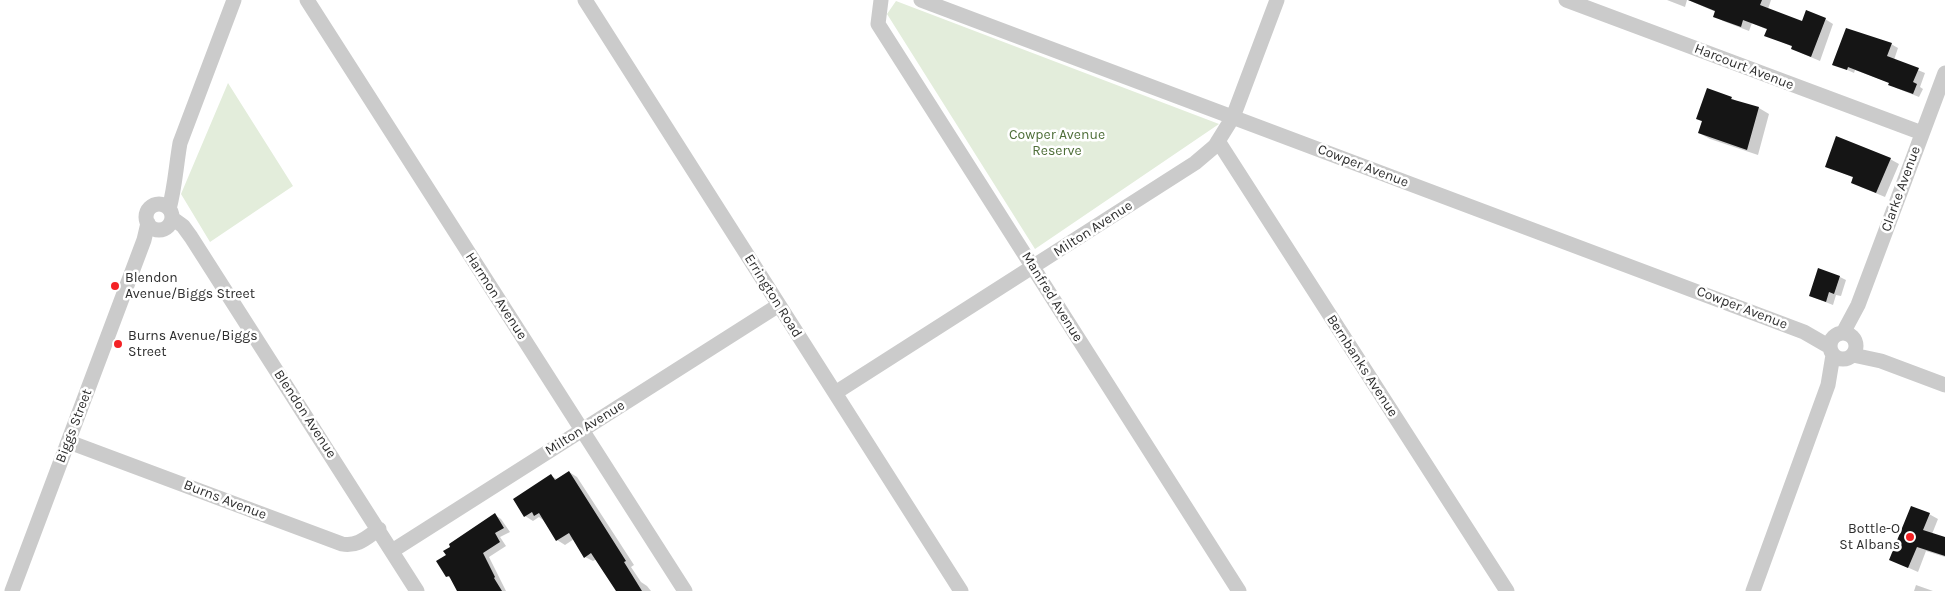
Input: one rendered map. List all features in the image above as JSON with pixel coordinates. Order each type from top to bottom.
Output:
[{"type":"street","name":"Biggs Street","points":[[12,591],[136,261],[162,218],[187,120],[234,0]]},
{"type":"street","name":"Harmon Avenue","points":[[307,0],[685,591]]},
{"type":"street","name":"Errington Road","points":[[585,0],[961,591]]},
{"type":"street","name":"Manfred Avenue","points":[[881,0],[878,24],[1239,591]]},
{"type":"street","name":"Cowper Avenue","points":[[921,0],[1945,384]]},
{"type":"street","name":"Milton Avenue","points":[[835,393],[1195,163],[1215,146],[1233,116],[1277,0]]},
{"type":"street","name":"Harcourt Avenue","points":[[1566,0],[1922,133]]},
{"type":"street","name":"Clarke Avenue","points":[[1753,591],[1945,73]]},
{"type":"street","name":"Bernbanks Avenue","points":[[1218,141],[1507,591]]},
{"type":"street","name":"Blendon Avenue","points":[[162,218],[183,226],[191,237],[417,591]]},
{"type":"street","name":"Milton Avenue","points":[[392,551],[779,305]]},
{"type":"street","name":"Burns Avenue","points":[[69,442],[342,544],[351,546],[357,544],[379,529]]},
{"type":"green space","name":"Cowper Avenue Reserve","points":[[896,1],[1219,124],[1035,249],[887,14]]},
{"type":"green space","points":[[228,83],[293,186],[210,242],[181,194]]},
{"type":"building","points":[[1688,0],[1762,0],[1760,5],[1802,21],[1806,10],[1826,18],[1811,57],[1791,49],[1792,46],[1764,36],[1767,29],[1743,20],[1741,27],[1713,17],[1715,11]]},
{"type":"building","points":[[1846,28],[1892,43],[1887,56],[1919,68],[1913,82],[1917,84],[1913,94],[1848,67],[1847,70],[1832,65]]},
{"type":"building","points":[[1707,88],[1732,97],[1731,99],[1759,107],[1747,150],[1698,133],[1702,121],[1696,119]]},
{"type":"building","points":[[1836,136],[1891,158],[1876,193],[1851,183],[1853,177],[1825,167]]},
{"type":"building","points":[[1818,268],[1840,276],[1834,294],[1829,292],[1826,302],[1809,296]]},
{"type":"building","points":[[569,471],[626,561],[624,562],[642,591],[616,591],[591,553],[584,558],[569,533],[556,541],[539,513],[534,516],[532,512],[524,517],[513,499],[551,474],[555,480]]},
{"type":"building","name":"Bottle-O St Albans","points":[[1911,506],[1930,513],[1923,530],[1945,537],[1945,556],[1917,547],[1908,568],[1889,560]]},
{"type":"building","points":[[495,513],[504,528],[495,533],[500,542],[483,553],[502,591],[457,591],[449,576],[446,577],[436,561],[446,555],[443,551],[450,547],[449,544]]},
{"type":"place","name":"Blendon Avenue/Biggs Street","points":[[115,286]]},
{"type":"place","name":"Burns Avenue/Biggs Street","points":[[118,344]]},
{"type":"place","name":"Bottle-O St Albans","points":[[1910,537]]}]
